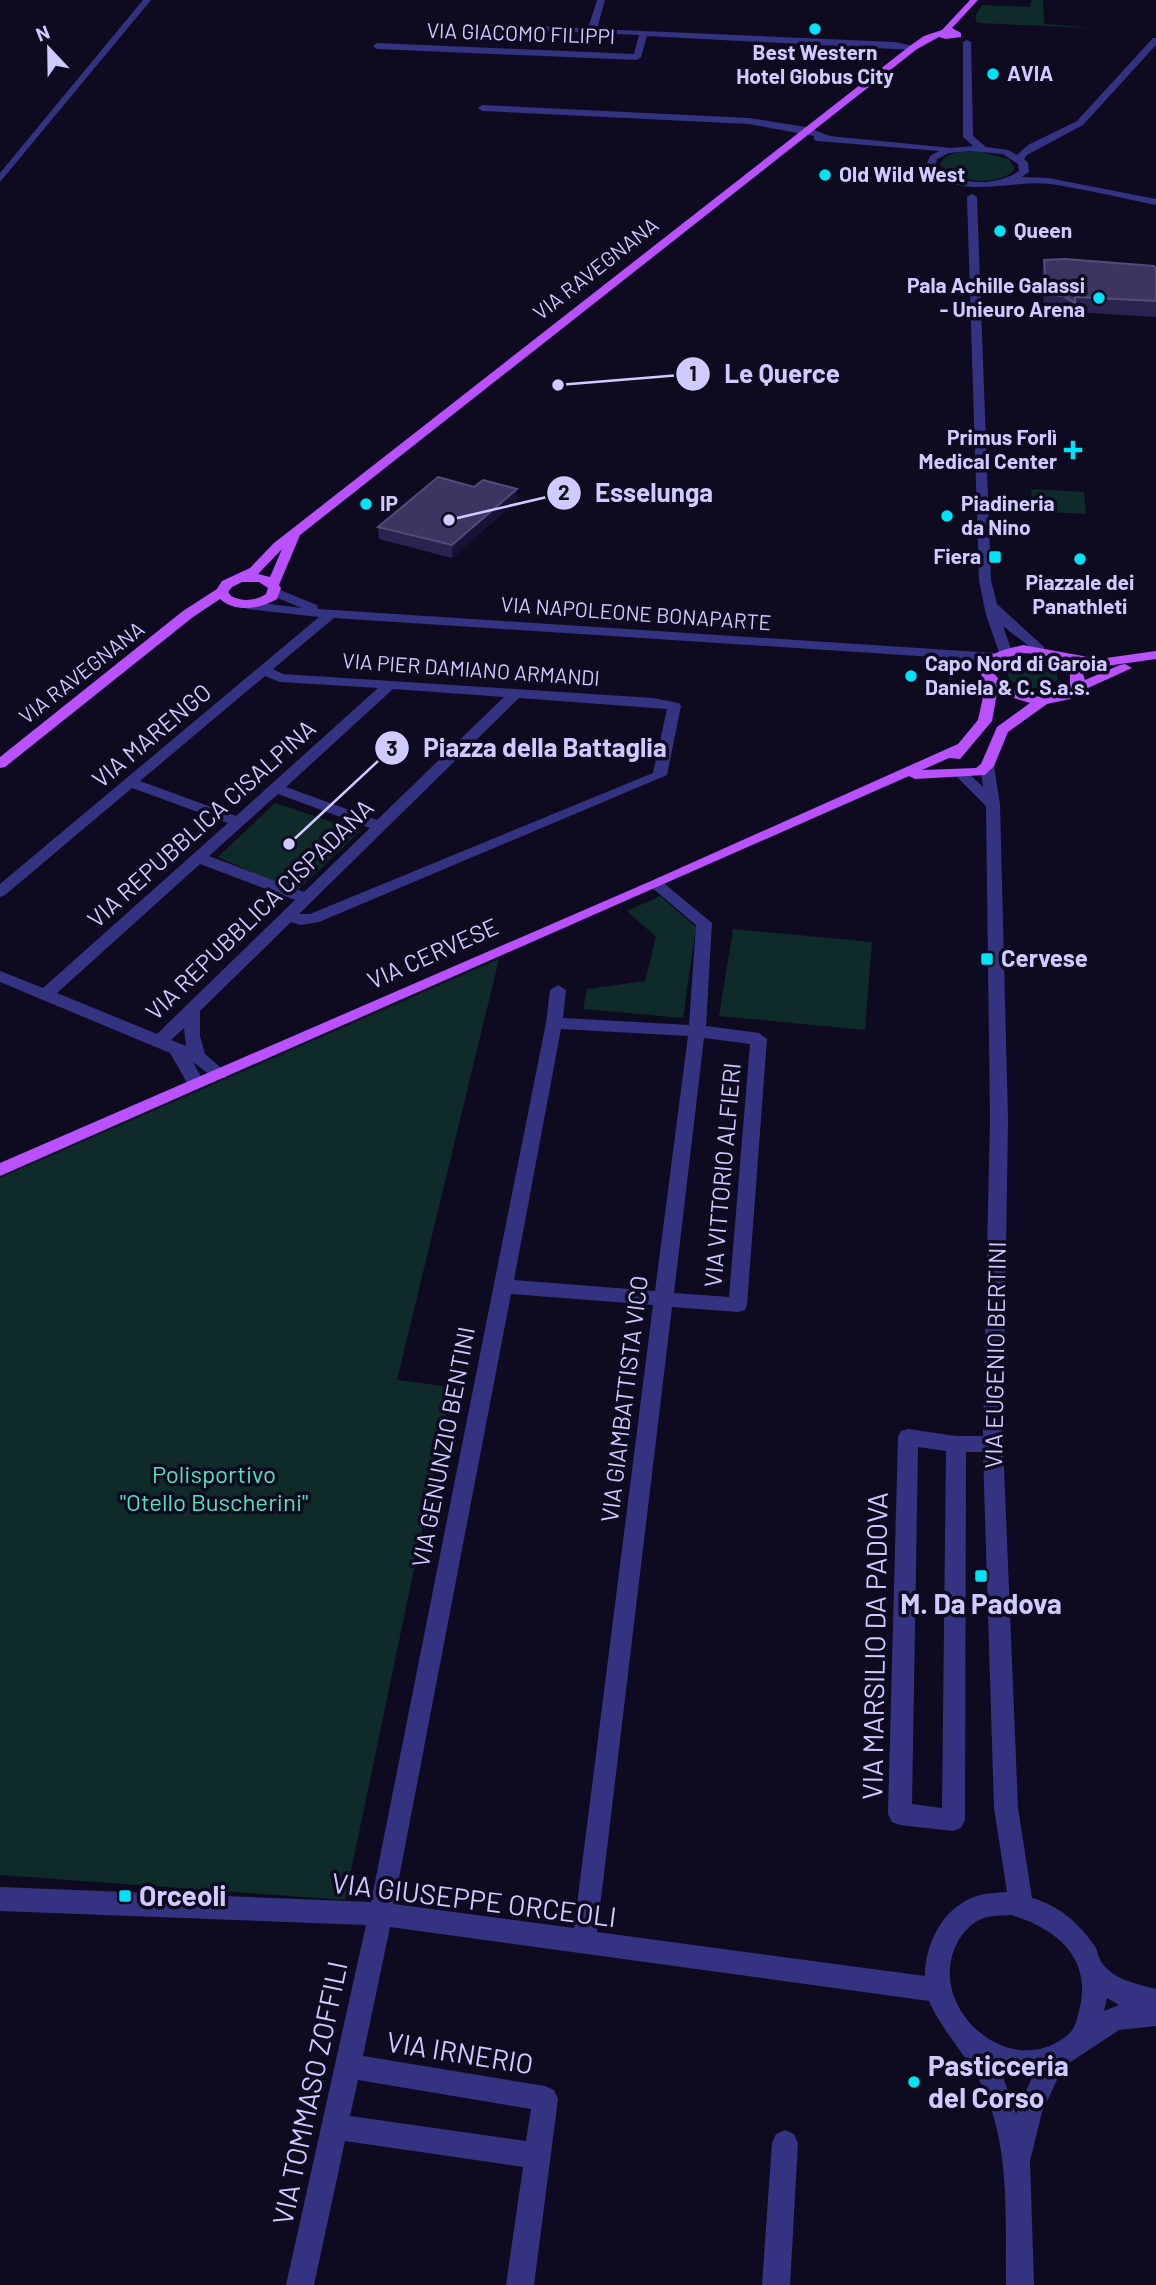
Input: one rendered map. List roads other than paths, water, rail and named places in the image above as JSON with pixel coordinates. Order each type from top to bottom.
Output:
[{"type":"main road","points":[[948,34],[959,16],[974,0]]},
{"type":"main road","name":"VIA RAVEGNANA","points":[[0,764],[188,614],[222,592],[227,584],[254,571],[278,546],[914,47],[927,38],[948,34]]},
{"type":"main road","name":"VIA RAVEGNANA","points":[[188,614],[266,600],[274,588],[294,536]]},
{"type":"main road","points":[[240,578],[263,578],[274,588]]},
{"type":"main road","points":[[222,592],[226,599],[241,604]]},
{"type":"main road","points":[[1000,654],[1040,650],[1064,658],[1099,663],[1156,656]]},
{"type":"main road","name":"VIA CERVESE","points":[[0,1170],[656,884],[962,747],[985,721],[989,662],[1000,654]]},
{"type":"main road","points":[[989,677],[1015,697],[1042,701],[1062,698],[1102,676],[1156,656]]},
{"type":"main road","points":[[1064,658],[1079,673],[1080,682],[1077,688]]},
{"type":"main road","points":[[987,766],[1002,730],[1042,701]]},
{"type":"main road","points":[[962,747],[952,763],[954,770],[962,775]]},
{"type":"main road","name":"VIA CERVESE","points":[[885,782],[926,773],[962,775],[980,772],[987,766]]},
{"type":"street","points":[[0,179],[147,0]]},
{"type":"street","points":[[592,30],[601,0]]},
{"type":"street","points":[[481,26],[914,47]]},
{"type":"street","name":"VIA GIACOMO FILIPPI","points":[[377,46],[637,57],[644,32]]},
{"type":"street","points":[[948,34],[967,42],[968,137]]},
{"type":"street","points":[[1019,159],[1023,152],[1080,123],[1156,43]]},
{"type":"street","points":[[482,108],[749,121],[807,130],[827,138]]},
{"type":"street","points":[[968,137],[982,148]]},
{"type":"street","points":[[968,137],[953,149],[933,157],[930,163],[932,169],[959,183],[972,197],[985,580],[1000,654]]},
{"type":"street","points":[[796,138],[997,150],[1022,148],[1053,138]]},
{"type":"street","points":[[917,146],[933,157]]},
{"type":"street","points":[[997,150],[1019,159],[1025,169],[1090,189]]},
{"type":"street","points":[[1012,180],[1025,169]]},
{"type":"street","points":[[951,179],[989,184],[1012,180],[1048,181],[1156,202]]},
{"type":"street","points":[[972,197],[989,184]]},
{"type":"street","name":"VIA NAPOLEONE BONAPARTE","points":[[274,588],[326,613]]},
{"type":"street","points":[[990,603],[1005,621],[1040,650]]},
{"type":"street","name":"VIA NAPOLEONE BONAPARTE","points":[[241,604],[272,610],[947,655],[1000,654]]},
{"type":"street","name":"VIA MARENGO","points":[[0,892],[266,671],[326,613]]},
{"type":"street","name":"VIA NAPOLEONE BONAPARTE","points":[[947,655],[974,662],[989,677]]},
{"type":"street","name":"VIA PIER DAMIANO ARMANDI","points":[[266,671],[280,678],[653,702],[674,706],[660,775],[313,918],[301,920],[290,916]]},
{"type":"street","name":"VIA REPUBBLICA CISALPINA","points":[[45,995],[390,686]]},
{"type":"street","name":"VIA REPUBBLICA CISPADANA","points":[[158,1043],[382,827],[515,694]]},
{"type":"street","name":"VIA EUGENIO BERTINI","points":[[987,766],[993,805],[999,1119],[993,1444],[1006,1808],[1021,1904]]},
{"type":"street","points":[[962,775],[993,805]]},
{"type":"street","points":[[131,783],[239,822]]},
{"type":"street","points":[[276,788],[382,827]]},
{"type":"street","points":[[199,858],[308,899]]},
{"type":"street","name":"VIA GIAMBATTISTA VICO","points":[[584,1941],[697,1031],[704,923],[656,884]]},
{"type":"street","points":[[0,976],[197,1057],[220,1074]]},
{"type":"street","name":"VIA GENUNZIO BENTINI","points":[[380,1914],[554,1023],[558,990]]},
{"type":"street","points":[[192,1010],[192,1036],[197,1057]]},
{"type":"street","points":[[554,1023],[697,1031]]},
{"type":"street","name":"VIA VITTORIO ALFIERI","points":[[664,1299],[737,1304],[759,1039],[697,1031]]},
{"type":"street","points":[[178,1051],[187,1062],[196,1084]]},
{"type":"street","points":[[503,1286],[664,1299]]},
{"type":"street","name":"VIA MARSILIO DA PADOVA","points":[[957,1444],[953,1820],[900,1814],[908,1437],[957,1444],[993,1444]]},
{"type":"street","name":"VIA GIUSEPPE ORCEOLI","points":[[0,1899],[380,1914],[938,1990]]},
{"type":"street","points":[[971,2042],[997,2057],[1026,2063],[1054,2059],[1072,2050],[1085,2035],[1094,2016],[1098,1995],[1094,1972],[1084,1948],[1067,1928],[1045,1912],[1021,1904],[996,1903],[974,1909],[955,1923],[942,1942],[936,1965],[938,1990],[950,2018],[971,2042],[995,2085],[1017,2161],[1020,2285]]},
{"type":"street","name":"VIA TOMMASO ZOFFILI","points":[[300,2285],[337,2127],[380,1914]]},
{"type":"street","points":[[1094,1972],[1120,1993],[1156,2001]]},
{"type":"street","points":[[1085,2035],[1116,2018],[1156,2014]]},
{"type":"street","points":[[1017,2161],[1030,2110],[1054,2059]]},
{"type":"street","name":"VIA IRNERIO","points":[[349,2066],[545,2099],[520,2285]]},
{"type":"street","points":[[337,2127],[537,2156]]},
{"type":"street","points":[[776,2285],[785,2143]]},
{"type":"place","name":"Best Western Hotel Globus City","points":[[815,29]]},
{"type":"place","name":"AVIA","points":[[993,74]]},
{"type":"place","name":"Old Wild West","points":[[825,175]]},
{"type":"place","name":"Queen","points":[[1000,231]]},
{"type":"place","name":"Pala Achille Galassi - Unieuro Arena","points":[[1099,298]]},
{"type":"place","name":"Le Querce","points":[[558,385]]},
{"type":"place","name":"Primus Forlì Medical Center","points":[[1073,450]]},
{"type":"place","name":"IP","points":[[366,504]]},
{"type":"place","name":"Piadineria da Nino","points":[[947,516]]},
{"type":"place","name":"Esselunga","points":[[449,520]]},
{"type":"place","name":"Fiera","points":[[995,557]]},
{"type":"place","name":"Piazzale dei Panathleti","points":[[1080,559]]},
{"type":"place","name":"Capo Nord di Garoia Daniela & C. S.a.s.","points":[[911,676]]},
{"type":"place","name":"Piazza della Battaglia","points":[[289,844]]},
{"type":"place","name":"Cervese","points":[[987,959]]},
{"type":"place","name":"M. Da Padova","points":[[981,1576]]},
{"type":"place","name":"Orceoli","points":[[125,1896]]},
{"type":"place","name":"Pasticceria del Corso","points":[[914,2082]]},
{"type":"park label","name":"Polisportivo \"Otello Buscherini\"","points":[[214,1489]]}]
